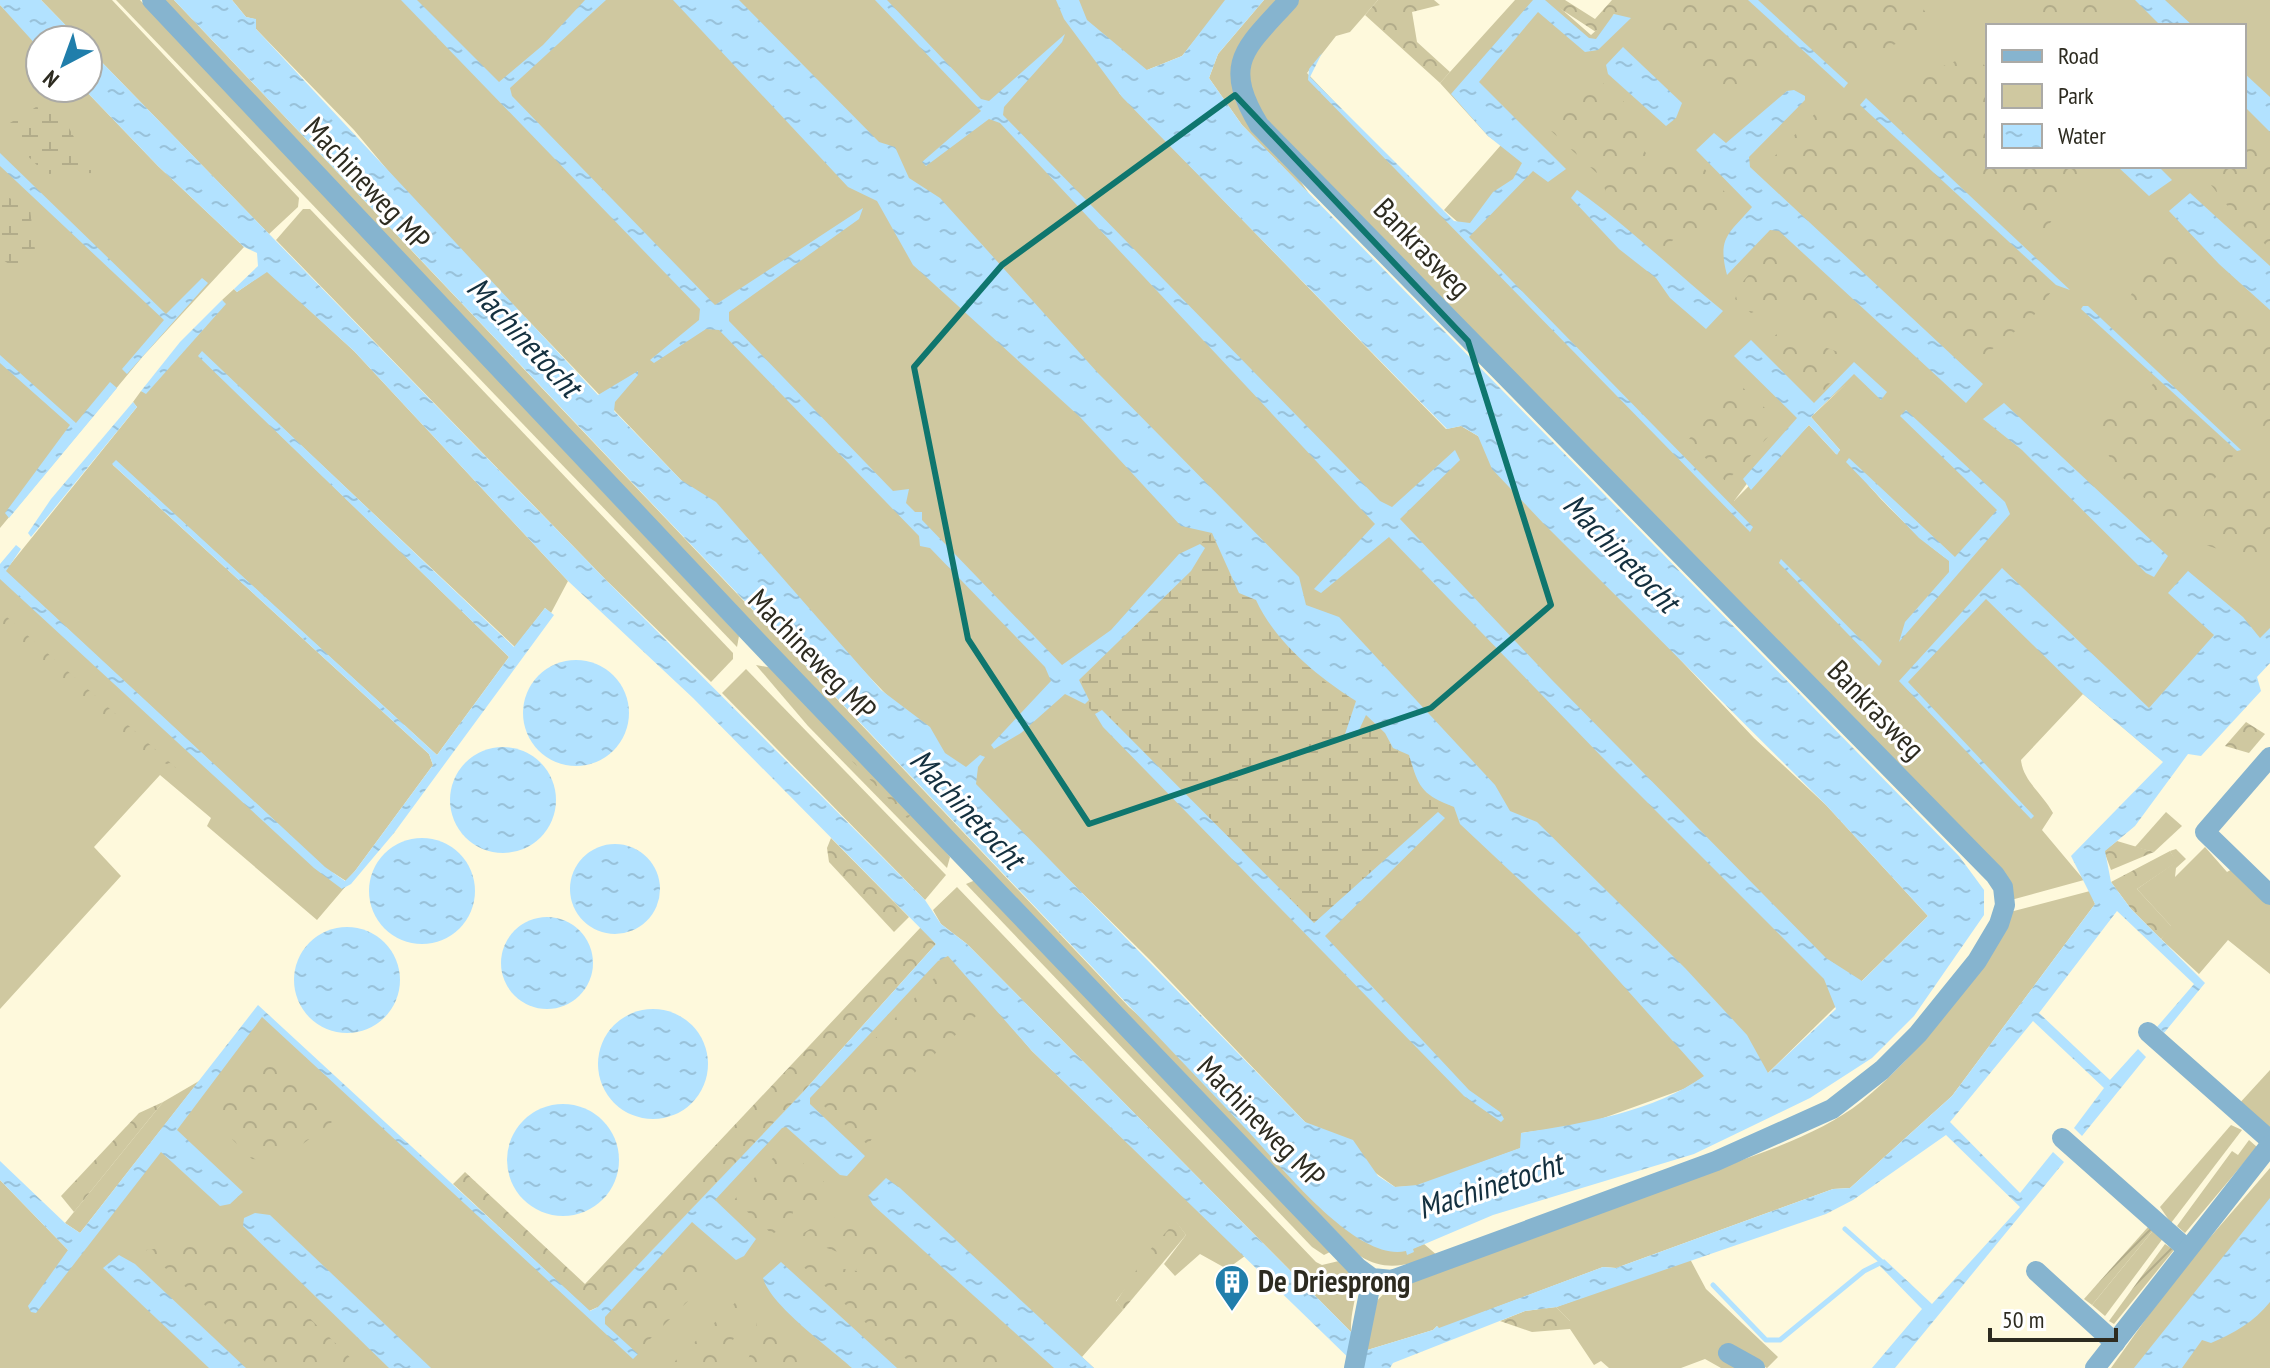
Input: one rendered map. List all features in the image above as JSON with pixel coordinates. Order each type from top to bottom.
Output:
[{"type":"street","name":"Machineweg MP","points":[[152,0],[916,808],[1357,1267],[1372,1278]]},
{"type":"street","name":"Bankrasweg","points":[[1289,0],[1249,45],[1238,69],[1241,90],[1259,125],[1995,875],[2003,887],[2005,905],[1977,961],[1948,999],[1882,1070],[1832,1109],[1702,1166],[1392,1280],[1372,1278]]},
{"type":"street","points":[[2270,757],[2205,832],[2270,895]]},
{"type":"street","points":[[2095,1368],[2270,1143],[2148,1032]]},
{"type":"street","points":[[2062,1138],[2187,1249]]},
{"type":"street","points":[[2036,1271],[2115,1343]]},
{"type":"street","points":[[1354,1368],[1372,1278]]},
{"type":"street","points":[[1728,1353],[1755,1368]]},
{"type":"highlighted area","points":[[1235,95],[1468,341],[1551,605],[1431,708],[1089,824],[968,639],[914,367],[1002,265]]},
{"type":"green space","points":[[41,0],[112,0],[299,198],[298,207],[269,234],[104,64],[104,24],[64,24]]},
{"type":"green space","points":[[116,0],[140,0],[739,636],[737,647]]},
{"type":"green space","points":[[160,0],[174,0],[1129,1007],[1406,1251],[1424,1244],[1438,1256],[1389,1266],[1360,1256],[658,528]]},
{"type":"green space","points":[[232,0],[1227,0],[1182,56],[1147,70],[1119,93],[1446,429],[1461,426],[1478,436],[1656,634],[1754,738],[1826,805],[1928,916],[1767,1074],[1704,1077],[1684,1089],[1584,1125],[1521,1133],[1521,1148],[1417,1186],[1395,1187],[1305,1122],[1149,959],[972,784],[410,197],[354,130],[256,29],[254,19],[246,17]]},
{"type":"green space","points":[[1264,0],[1279,0],[1232,78],[1309,194],[1242,125],[1209,78],[1218,54]]},
{"type":"green space","points":[[1294,0],[1378,0],[1350,32],[1336,36],[1307,73],[1479,253],[1460,224],[1444,210],[1501,145],[1488,136],[1440,83],[1515,0],[1551,0],[1591,35],[1630,0],[2270,0],[2270,641],[2159,758],[2083,694],[2021,760],[2029,781],[2053,813],[2042,830],[2084,880],[2011,900],[1253,105],[1247,67],[1259,40]],"holes":[[[1846,384],[1811,417],[1840,450],[1836,454],[1809,425],[1734,501],[1770,453]],[[1851,461],[1952,555],[1949,560],[1896,514],[1868,485]]]},
{"type":"green space","points":[[1378,0],[1434,0],[1440,5],[1412,12],[1417,42],[1450,72],[1440,83],[1365,15]]},
{"type":"green space","points":[[1547,0],[1565,0],[1595,19],[1612,0],[1647,0],[1631,18],[1614,14],[1599,34]]},
{"type":"green space","points":[[1681,0],[1748,0],[1799,46],[1732,99],[1683,66],[1652,39]]},
{"type":"green space","points":[[1781,0],[1913,0],[1940,25],[1849,64]]},
{"type":"green space","points":[[2099,0],[2104,24],[2041,24],[2017,1]]},
{"type":"green space","points":[[0,5],[24,26],[24,104],[98,104],[158,166],[244,247],[144,355],[0,528]]},
{"type":"green space","points":[[1973,54],[1986,67],[1986,168],[2090,168],[2040,237],[1884,90]]},
{"type":"green space","points":[[1595,76],[1642,118],[1645,152],[1663,169],[1674,159],[1696,159],[1730,198],[1700,246],[1679,235],[1665,247],[1610,203],[1600,176],[1549,129]]},
{"type":"green space","points":[[1826,102],[1860,105],[2056,285],[2032,318],[1981,358],[1770,161]]},
{"type":"green space","points":[[36,107],[60,112],[94,173],[46,174],[0,129]]},
{"type":"green space","points":[[2249,142],[2270,163],[2270,248],[2246,229],[2207,180],[2217,168],[2246,168],[2246,144]]},
{"type":"green space","points":[[0,193],[30,209],[35,250],[24,274],[0,258]]},
{"type":"green space","points":[[303,209],[310,209],[733,653],[733,659],[711,682],[604,578],[276,240]]},
{"type":"green space","points":[[1774,244],[1861,327],[1773,305],[1751,313],[1735,299],[1740,285]]},
{"type":"green space","points":[[2171,245],[2270,327],[2270,421],[2255,434],[2194,383],[2121,313],[2142,275]]},
{"type":"green space","points":[[267,271],[354,351],[568,581],[551,613],[545,608],[515,647],[202,352],[199,356],[509,657],[437,755],[116,461],[113,465],[429,754],[433,765],[346,881],[332,872],[346,886],[317,920],[207,826],[211,818],[160,775],[94,847],[121,876],[0,1009],[0,578],[279,825],[5,571],[137,407],[133,402],[141,391],[146,393],[225,304],[222,300],[234,289],[237,292]]},
{"type":"green space","points":[[1780,331],[1852,357],[1824,390],[1767,343]]},
{"type":"green space","points":[[2157,377],[2237,451],[2186,514],[2180,532],[2121,476],[2084,414],[2105,406],[2116,414],[2121,402],[2149,390]]},
{"type":"green space","points":[[1739,384],[1781,423],[1726,482],[1689,439]]},
{"type":"green space","points":[[2252,468],[2270,484],[2270,552],[2259,563],[2203,544],[2201,530],[2203,518],[2213,499]]},
{"type":"green space","points":[[1212,533],[1222,561],[1256,600],[1263,616],[1322,680],[1356,701],[1350,725],[1366,715],[1385,733],[1393,748],[1410,755],[1419,783],[1428,794],[1454,807],[1314,923],[1102,710],[1095,714],[1085,704],[1089,700],[1079,680],[1191,571],[1205,548],[1200,544]]},
{"type":"green space","points":[[7,617],[176,768],[139,752],[0,634],[0,619]]},
{"type":"green space","points":[[756,665],[773,668],[912,811],[950,857],[947,868],[808,726]]},
{"type":"green space","points":[[746,669],[946,875],[925,900],[722,693]]},
{"type":"green space","points":[[780,673],[912,811],[908,819],[772,678]]},
{"type":"green space","points":[[2246,722],[2265,734],[2249,753],[2225,746]]},
{"type":"green space","points":[[2166,812],[2182,826],[2154,852],[2135,847]]},
{"type":"green space","points":[[831,838],[909,917],[894,932],[829,862],[827,848]]},
{"type":"green space","points":[[2117,841],[2154,852],[2111,870],[2104,851]]},
{"type":"green space","points":[[2205,847],[2227,872],[2234,868],[2270,902],[2270,974],[2228,940],[2199,974],[2161,939],[2171,926],[2137,889],[2176,862],[2170,851],[2176,849],[2186,859],[2176,868],[2175,877]]},
{"type":"green space","points":[[2170,851],[2177,862],[2137,889],[2172,927],[2161,939],[2131,909],[2111,882]]},
{"type":"green space","points":[[978,879],[1334,1250],[1324,1255],[1312,1247],[966,884]]},
{"type":"green space","points":[[957,887],[1316,1262],[1322,1265],[1343,1260],[1355,1289],[1351,1332],[967,944],[941,924],[933,910]]},
{"type":"green space","points":[[2090,891],[2095,904],[1952,1096],[1850,1188],[1833,1189],[1616,1268],[1603,1267],[1439,1329],[1437,1326],[1433,1330],[1364,1351],[1373,1305],[1391,1286],[1767,1151],[1841,1116],[1884,1082],[1926,1038],[1962,990],[2010,912]]},
{"type":"green space","points":[[921,927],[936,944],[803,1092],[598,1307],[589,1311],[453,1184],[465,1172],[585,1284]]},
{"type":"green space","points":[[942,946],[1032,1051],[1245,1256],[1227,1269],[1200,1254],[1175,1276],[1164,1264],[1186,1235],[1176,1222],[1116,1301],[1123,1310],[1082,1357],[1094,1368],[0,1368],[0,1180],[68,1250],[260,1010],[591,1314]]},
{"type":"green space","points":[[946,966],[971,999],[976,1016],[912,1075],[868,1145],[816,1099]]},
{"type":"green space","points":[[262,1054],[332,1122],[280,1161],[252,1159],[212,1119]]},
{"type":"green space","points":[[2270,1070],[2270,1129],[2237,1106]]},
{"type":"green space","points":[[199,1081],[80,1233],[65,1223],[163,1102]]},
{"type":"green space","points":[[163,1102],[74,1212],[61,1196],[139,1113]]},
{"type":"green space","points":[[2231,1125],[2242,1130],[2171,1223],[2160,1207]]},
{"type":"green space","points":[[2249,1140],[2257,1147],[2185,1233],[2177,1226],[2232,1151],[2238,1155]]},
{"type":"green space","points":[[784,1146],[834,1191],[814,1205],[794,1205],[791,1224],[772,1234],[734,1200]]},
{"type":"green space","points":[[2270,1168],[2270,1368],[2111,1368],[2175,1278]]},
{"type":"green space","points":[[833,1215],[842,1233],[859,1215],[1030,1368],[916,1368],[798,1262],[857,1271],[854,1258],[797,1237]]},
{"type":"green space","points":[[1176,1221],[1186,1235],[1123,1310],[1116,1302],[1148,1252]]},
{"type":"green space","points":[[2148,1227],[2155,1228],[2092,1305],[2084,1299]]},
{"type":"green space","points":[[2155,1228],[2164,1237],[2105,1316],[2092,1305]]},
{"type":"green space","points":[[228,1239],[361,1368],[272,1368],[146,1250]]},
{"type":"green space","points":[[2165,1244],[2174,1250],[2114,1324],[2109,1321]]},
{"type":"green space","points":[[689,1245],[718,1271],[644,1345],[617,1322]]},
{"type":"green space","points":[[1690,1259],[1706,1289],[1778,1357],[1767,1368],[1732,1350],[1748,1368],[1721,1368],[1705,1359],[1681,1368],[1609,1368],[1601,1361],[1594,1365],[1570,1329],[1570,1321],[1556,1307]]},
{"type":"green space","points":[[741,1297],[744,1301],[740,1326],[719,1368],[669,1367]]},
{"type":"green space","points":[[1556,1307],[1570,1321],[1570,1329],[1532,1332],[1500,1321],[1525,1311]]},
{"type":"green space","points":[[757,1312],[819,1368],[744,1368],[756,1341]]},
{"type":"water","points":[[0,0],[41,0],[64,24],[24,24],[24,32],[0,5]]},
{"type":"water","name":"Machinetocht","points":[[174,0],[232,0],[246,17],[256,19],[256,29],[598,395],[638,371],[615,402],[614,411],[681,480],[716,502],[881,690],[930,727],[945,753],[966,767],[980,755],[985,757],[978,767],[976,784],[1305,1122],[1353,1140],[1378,1176],[1395,1187],[1417,1185],[1520,1148],[1521,1133],[1616,1115],[1663,1099],[1704,1076],[1579,936],[1460,824],[1454,807],[1428,794],[1416,775],[1409,755],[1393,748],[1385,733],[1366,715],[1359,730],[1345,734],[1356,701],[1327,681],[1286,644],[1256,600],[1239,593],[1212,533],[1181,526],[1080,417],[913,265],[877,201],[848,187],[673,0],[739,0],[879,142],[895,147],[909,178],[940,198],[1097,372],[1299,577],[1306,605],[1339,617],[1495,785],[1510,811],[1537,822],[1685,968],[1747,1035],[1768,1073],[1836,1009],[1824,979],[1601,756],[1389,537],[1321,593],[1314,589],[1375,524],[1000,123],[989,119],[926,166],[922,162],[981,111],[875,0],[887,0],[981,99],[989,101],[1065,34],[1062,42],[1004,107],[1003,115],[1380,501],[1392,507],[1455,450],[1460,460],[1400,519],[1552,680],[1826,958],[1862,981],[1928,916],[1826,805],[1492,469],[1478,436],[1461,426],[1447,429],[1122,97],[1064,19],[1056,0],[1079,0],[1087,20],[1147,70],[1182,56],[1225,0],[1264,0],[1218,54],[1209,78],[1242,125],[1959,856],[1984,890],[1984,915],[1914,1016],[1872,1058],[1810,1098],[1694,1154],[1493,1215],[1413,1249],[1414,1252],[1407,1255],[1406,1251],[1386,1251],[1364,1242],[1341,1226],[1297,1185]]},
{"type":"water","points":[[401,0],[417,0],[499,82],[543,45],[585,0],[606,0],[510,88],[512,96],[715,305],[863,208],[859,219],[729,312],[729,321],[893,491],[909,489],[906,503],[915,512],[922,512],[922,520],[1062,665],[1111,630],[1179,554],[1200,544],[1205,548],[1191,571],[1079,680],[1089,700],[1085,704],[1065,694],[1021,733],[994,749],[991,745],[1051,681],[1045,667],[930,548],[920,546],[919,536],[719,330],[706,329],[654,363],[650,360],[699,320],[700,309]]},
{"type":"water","points":[[1533,0],[1545,0],[1589,38],[1596,39],[1614,14],[1631,18],[1598,50],[1585,52],[1538,12],[1479,82],[1566,169],[1548,182],[1533,171],[1469,237],[1753,527],[1750,532],[1308,80],[1309,69],[1322,53],[1310,77],[1454,221],[1470,223],[1493,192],[1513,179],[1522,163],[1488,136],[1451,94]]},
{"type":"water","points":[[1748,0],[1758,0],[1848,83],[1844,88]]},
{"type":"water","points":[[2135,0],[2165,0],[2191,24],[2159,24]]},
{"type":"water","points":[[1623,47],[1682,103],[1676,118],[1666,126],[1608,74],[1606,65]]},
{"type":"water","points":[[104,64],[604,578],[925,900],[941,924],[967,944],[1351,1332],[1364,1351],[1433,1330],[1437,1326],[1439,1328],[1603,1267],[1616,1268],[1833,1189],[1850,1188],[1952,1096],[2095,904],[2071,856],[2163,762],[2083,694],[1986,599],[1908,682],[2034,816],[2031,819],[1899,681],[2002,568],[2149,708],[2214,635],[2168,593],[2188,571],[2243,617],[2260,638],[2270,628],[2270,663],[2257,677],[2261,691],[2201,756],[2188,754],[2135,826],[2105,851],[2111,882],[2131,909],[2205,983],[2164,1033],[2157,1027],[2194,984],[2117,911],[2039,1013],[2110,1080],[2138,1049],[2146,1057],[2082,1136],[2074,1128],[2104,1088],[2033,1021],[1950,1122],[2020,1193],[2053,1152],[2064,1162],[1895,1368],[1872,1368],[1922,1309],[1879,1265],[1884,1259],[1932,1304],[2020,1207],[1946,1135],[1853,1200],[1826,1214],[1557,1307],[1525,1311],[1393,1363],[1390,1368],[1359,1368],[1032,1051],[948,956],[938,961],[810,1098],[810,1104],[865,1156],[847,1176],[840,1175],[786,1127],[782,1128],[715,1200],[756,1239],[744,1256],[736,1260],[692,1222],[605,1317],[605,1324],[638,1354],[633,1359],[262,1017],[177,1130],[243,1192],[230,1204],[220,1206],[161,1152],[36,1313],[31,1312],[28,1306],[68,1250],[0,1180],[0,1161],[65,1223],[80,1233],[258,1005],[590,1311],[598,1307],[803,1092],[936,944],[693,698],[568,581],[354,351],[267,272],[237,292],[234,289],[258,266],[257,253],[244,247],[158,166],[98,104],[104,104]]},
{"type":"water","points":[[2246,75],[2270,97],[2270,132],[2246,108]]},
{"type":"water","points":[[1794,90],[1805,96],[1805,100],[1749,157],[1750,167],[1983,384],[1966,403],[1779,231],[1770,230],[1727,275],[1724,244],[1731,230],[1752,207],[1696,150],[1714,133],[1726,143],[1787,91]]},
{"type":"water","points":[[1866,98],[2070,290],[2056,285],[1860,105]]},
{"type":"water","points":[[0,153],[166,314],[202,278],[208,283],[127,374],[122,369],[164,320],[0,166]]},
{"type":"water","points":[[2119,168],[2160,168],[2172,180],[2149,196]]},
{"type":"water","points":[[1577,190],[1723,311],[1706,329],[1670,298],[1656,278],[1619,249],[1571,198]]},
{"type":"water","points":[[2190,193],[2270,266],[2270,310],[2219,264],[2169,211]]},
{"type":"water","points":[[222,300],[226,304],[146,394],[141,391],[180,342]]},
{"type":"water","points":[[2088,306],[2241,450],[2237,451],[2081,309]]},
{"type":"water","points":[[1751,340],[1814,403],[1854,362],[1887,392],[1881,400],[1854,374],[1811,417],[1840,450],[1837,455],[1809,425],[1751,490],[1743,479],[1797,418],[1734,356]]},
{"type":"water","points":[[202,351],[514,647],[545,608],[554,615],[394,833],[351,884],[342,889],[314,868],[0,579],[0,564],[16,545],[21,549],[6,571],[325,867],[345,881],[355,871],[433,765],[429,754],[112,464],[116,460],[437,755],[509,657],[198,356]]},
{"type":"water","points":[[0,355],[76,423],[110,382],[117,388],[9,518],[5,513],[70,425],[0,363]]},
{"type":"water","points":[[133,402],[137,407],[31,537],[28,533],[51,499]]},
{"type":"water","points":[[2004,403],[2168,556],[2154,577],[2146,573],[2022,450],[1983,419]]},
{"type":"water","points":[[1906,410],[2005,502],[2010,514],[1899,642],[1905,622],[1949,572],[1949,561],[1919,538],[1846,462],[1849,458],[1955,557],[1997,510],[1900,416]]},
{"type":"water","points":[[1781,559],[1882,661],[1879,666],[1779,563]]},
{"type":"water","points":[[576,660],[596,664],[613,676],[625,693],[629,713],[625,733],[613,750],[596,762],[576,766],[556,762],[539,750],[527,733],[523,713],[527,693],[539,676],[556,664]]},
{"type":"water","points":[[1102,710],[1314,923],[1438,812],[1445,818],[1325,936],[1469,1090],[1500,1112],[1504,1119],[1501,1122],[1464,1096],[1103,727],[1095,714]]},
{"type":"water","points":[[503,747],[523,751],[540,763],[552,780],[556,800],[552,820],[540,837],[523,849],[503,853],[483,849],[466,837],[454,820],[450,800],[454,780],[466,763],[483,751]]},
{"type":"water","points":[[422,838],[442,842],[459,854],[471,871],[475,891],[471,911],[459,928],[442,940],[422,944],[402,940],[385,928],[373,911],[369,891],[373,871],[385,854],[402,842]]},
{"type":"water","points":[[615,844],[632,847],[647,857],[657,872],[660,889],[657,906],[647,921],[632,931],[615,934],[598,931],[583,921],[573,906],[570,889],[573,872],[583,857],[598,847]]},
{"type":"water","points":[[547,917],[565,920],[580,930],[590,945],[593,963],[590,981],[580,996],[565,1006],[547,1009],[529,1006],[514,996],[504,981],[501,963],[504,945],[514,930],[529,920]]},
{"type":"water","points":[[347,927],[367,931],[384,943],[396,960],[400,980],[396,1000],[384,1017],[367,1029],[347,1033],[327,1029],[310,1017],[298,1000],[294,980],[298,960],[310,943],[327,931]]},
{"type":"water","points":[[653,1009],[674,1013],[692,1025],[704,1043],[708,1064],[704,1085],[692,1103],[674,1115],[653,1119],[632,1115],[614,1103],[602,1085],[598,1064],[602,1043],[614,1025],[632,1013]]},
{"type":"water","points":[[563,1104],[584,1108],[603,1120],[615,1139],[619,1160],[615,1181],[603,1200],[584,1212],[563,1216],[542,1212],[523,1200],[511,1181],[507,1160],[511,1139],[523,1120],[542,1108]]},
{"type":"water","points":[[886,1178],[1094,1368],[1054,1368],[873,1205],[868,1196]]},
{"type":"water","points":[[2270,1198],[2270,1302],[2236,1331],[2211,1343],[2202,1340],[2182,1368],[2134,1368]]},
{"type":"water","points":[[255,1213],[270,1215],[431,1368],[389,1368],[243,1226],[244,1218]]},
{"type":"water","points":[[119,1255],[135,1264],[246,1368],[209,1368],[103,1268]]},
{"type":"water","points":[[781,1262],[897,1368],[852,1368],[802,1326],[777,1301],[763,1278]]},
{"type":"waterway","points":[[1713,1285],[1766,1340],[1780,1340],[1864,1271],[1882,1262],[1845,1229]]},
{"type":"place","name":"De Driesprong","points":[[1232,1313]]}]
